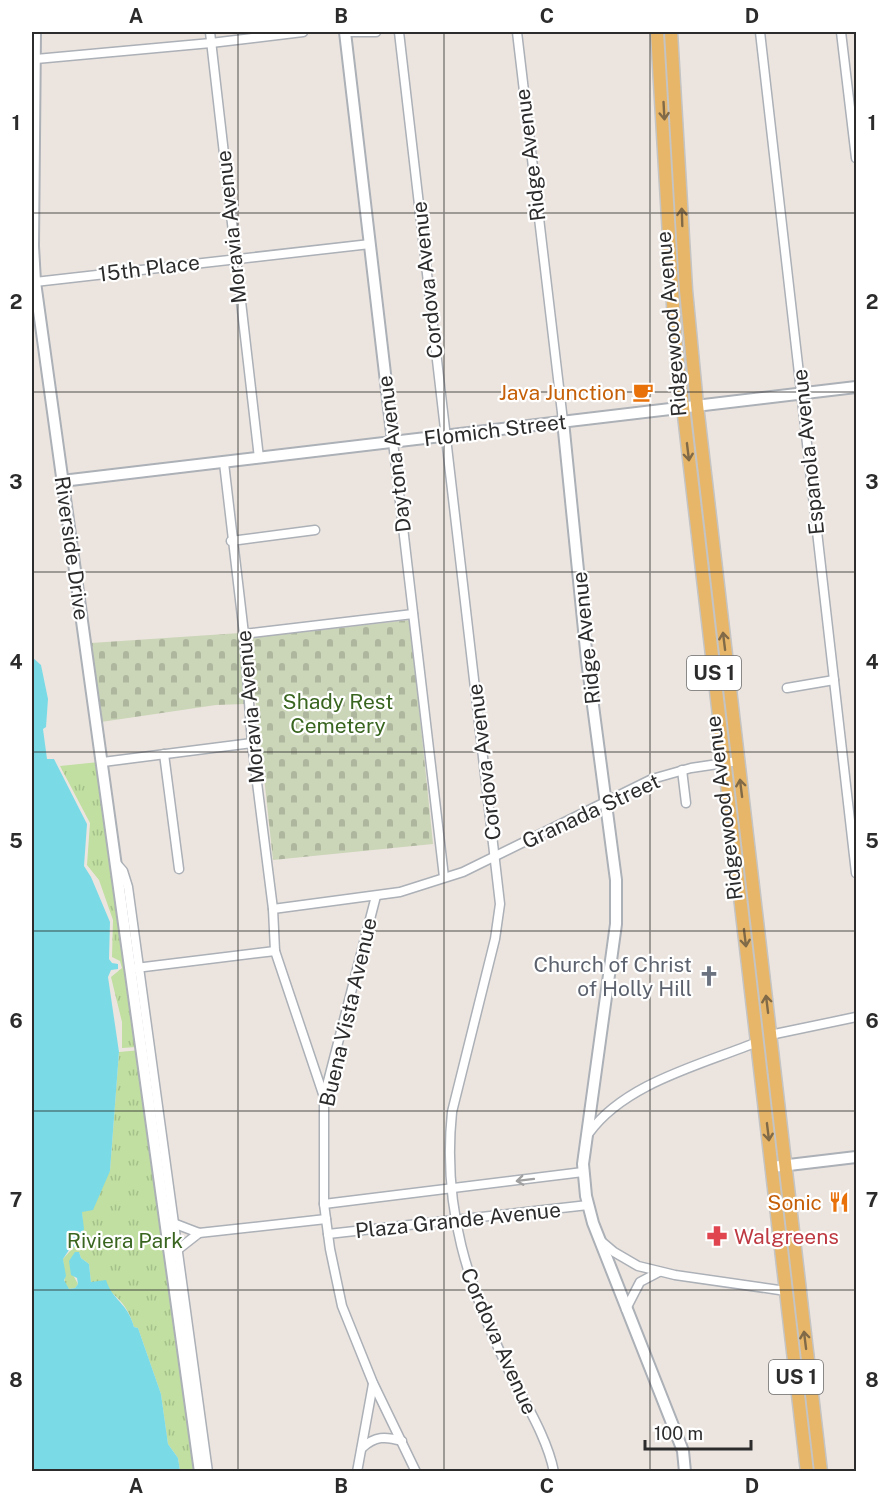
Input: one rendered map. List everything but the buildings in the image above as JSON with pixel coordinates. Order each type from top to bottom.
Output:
[{"type":"main road","name":"Ridgewood Avenue","points":[[657,32],[672,289],[683,407],[807,1467]]},
{"type":"main road","name":"Ridgewood Avenue","points":[[672,36],[686,290],[697,405],[821,1466]]},
{"type":"main road","points":[[800,1405],[815,1421]]},
{"type":"street","name":"Riverside Drive","points":[[35,32],[33,246],[35,282],[116,863],[134,968],[143,1063],[170,1222],[168,1237],[175,1252],[200,1472]]},
{"type":"street","name":"Moravia Avenue","points":[[210,32],[234,258],[259,458]]},
{"type":"street","points":[[36,59],[303,32]]},
{"type":"street","points":[[347,32],[376,32]]},
{"type":"street","name":"Daytona Avenue","points":[[347,32],[444,877]]},
{"type":"street","name":"Cordova Avenue","points":[[399,32],[495,857],[498,915],[495,939],[452,1112],[449,1138],[452,1189],[460,1251],[479,1306],[554,1472]]},
{"type":"street","name":"Ridge Avenue","points":[[517,32],[563,421],[587,660],[616,880],[616,924],[583,1172],[588,1205],[626,1309],[683,1451],[685,1472]]},
{"type":"street","name":"Espanola Avenue","points":[[760,32],[856,873]]},
{"type":"street","points":[[841,32],[856,158]]},
{"type":"street","name":"15th Place","points":[[35,282],[370,244]]},
{"type":"street","name":"Flomich Street","points":[[62,481],[856,387]]},
{"type":"street","name":"Moravia Avenue","points":[[224,463],[231,541],[244,634],[252,743],[273,909],[275,951],[324,1097]]},
{"type":"street","points":[[231,541],[315,530]]},
{"type":"street","points":[[244,634],[413,614]]},
{"type":"street","points":[[787,687],[834,680]]},
{"type":"street","points":[[103,762],[252,743]]},
{"type":"street","points":[[164,754],[179,869]]},
{"type":"street","name":"Granada Street","points":[[273,909],[400,892],[463,872],[652,779],[682,770],[738,761]]},
{"type":"street","points":[[682,770],[686,803]]},
{"type":"street","name":"Buena Vista Avenue","points":[[376,896],[324,1097],[324,1204],[342,1306],[373,1383],[416,1472]]},
{"type":"street","points":[[208,1472],[134,968],[275,951]]},
{"type":"street","points":[[770,1035],[856,1017]]},
{"type":"street","points":[[589,1132],[599,1118],[625,1097],[757,1042]]},
{"type":"street","points":[[772,1167],[856,1157]]},
{"type":"street","name":"Plaza Grande Avenue","points":[[324,1204],[583,1172]]},
{"type":"street","name":"Plaza Grande Avenue","points":[[328,1234],[588,1205]]},
{"type":"street","name":"Plaza Grande Avenue","points":[[170,1222],[200,1233],[326,1219]]},
{"type":"street","points":[[175,1252],[200,1233]]},
{"type":"street","points":[[601,1241],[625,1260],[660,1271],[786,1291]]},
{"type":"street","points":[[626,1309],[640,1282],[660,1271]]},
{"type":"street","points":[[357,1472],[373,1383]]},
{"type":"street","points":[[362,1448],[382,1437],[402,1441]]},
{"type":"green space","name":"Shady Rest Cemetery","points":[[410,620],[433,844],[273,860],[249,638]]},
{"type":"green space","points":[[240,633],[245,704],[216,705],[101,722],[91,643]]},
{"type":"green space","points":[[99,762],[137,1047],[122,1048],[122,1022],[111,977],[122,968],[120,961],[112,957],[113,920],[99,880],[87,865],[90,823],[60,766]]},
{"type":"green space","name":"Riviera Park","points":[[141,1050],[199,1471],[180,1471],[178,1458],[168,1444],[161,1394],[138,1328],[134,1327],[124,1305],[106,1289],[91,1282],[89,1264],[81,1258],[79,1252],[73,1275],[78,1284],[75,1288],[69,1289],[65,1285],[63,1259],[78,1242],[83,1229],[82,1212],[110,1171],[119,1052]]},
{"type":"water","points":[[32,657],[41,665],[48,699],[46,727],[43,729],[47,759],[54,759],[87,824],[84,866],[110,922],[109,959],[112,963],[118,964],[118,969],[111,970],[108,977],[119,1052],[110,1171],[93,1210],[82,1212],[84,1229],[78,1246],[71,1247],[63,1259],[66,1276],[64,1280],[69,1289],[75,1288],[78,1284],[77,1278],[71,1275],[69,1261],[75,1252],[79,1252],[81,1258],[89,1264],[91,1282],[106,1280],[112,1292],[128,1312],[134,1327],[138,1328],[161,1394],[168,1444],[178,1458],[180,1471],[32,1471]]},
{"type":"place","name":"Java Junction","points":[[643,392]]},
{"type":"place","name":"Church of Christ of Holly Hill","points":[[709,976]]},
{"type":"place","name":"Sonic","points":[[839,1202]]},
{"type":"place","name":"Walgreens","points":[[717,1236]]}]
